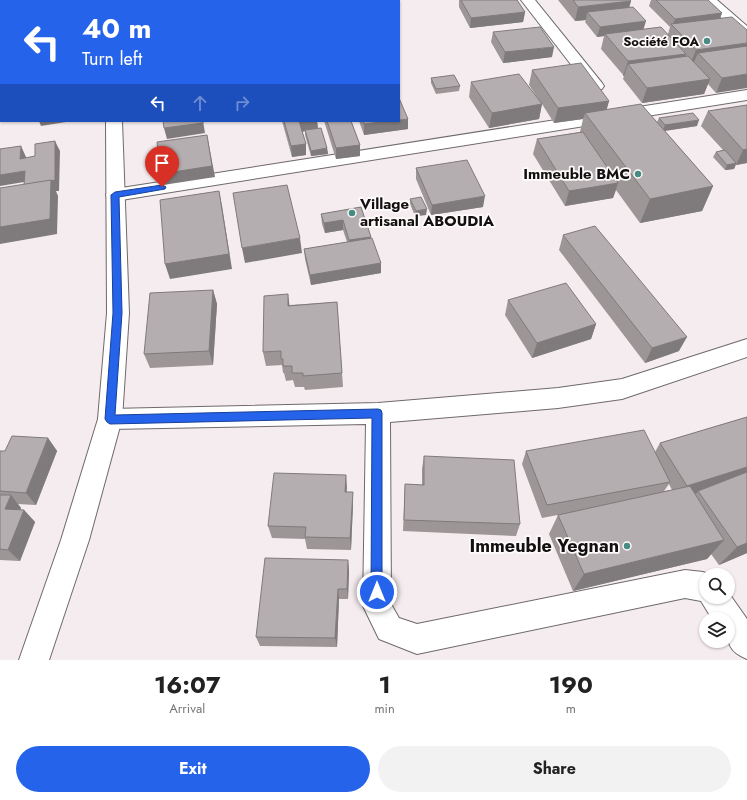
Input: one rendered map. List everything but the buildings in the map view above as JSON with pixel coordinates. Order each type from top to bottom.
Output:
[{"type":"street","points":[[528,0],[611,105]]},
{"type":"street","points":[[709,0],[747,34]]},
{"type":"street","points":[[115,195],[611,105],[747,95]]},
{"type":"street","points":[[34,660],[75,540],[110,419],[118,313],[114,122]]},
{"type":"street","points":[[110,419],[378,413],[558,398],[622,389],[747,348]]},
{"type":"street","points":[[378,413],[377,606],[389,629],[417,639],[685,584],[699,586]]},
{"type":"street","points":[[719,604],[747,644]]},
{"type":"place","name":"Société FOA","points":[[707,41]]},
{"type":"place","name":"Immeuble BMC","points":[[638,174]]},
{"type":"place","name":"Village artisanal ABOUDIA","points":[[352,213]]},
{"type":"place","name":"Immeuble Yegnan","points":[[627,546]]},
{"type":"route","points":[[162,187],[115,195],[118,313],[110,419],[378,413],[377,592]]}]
